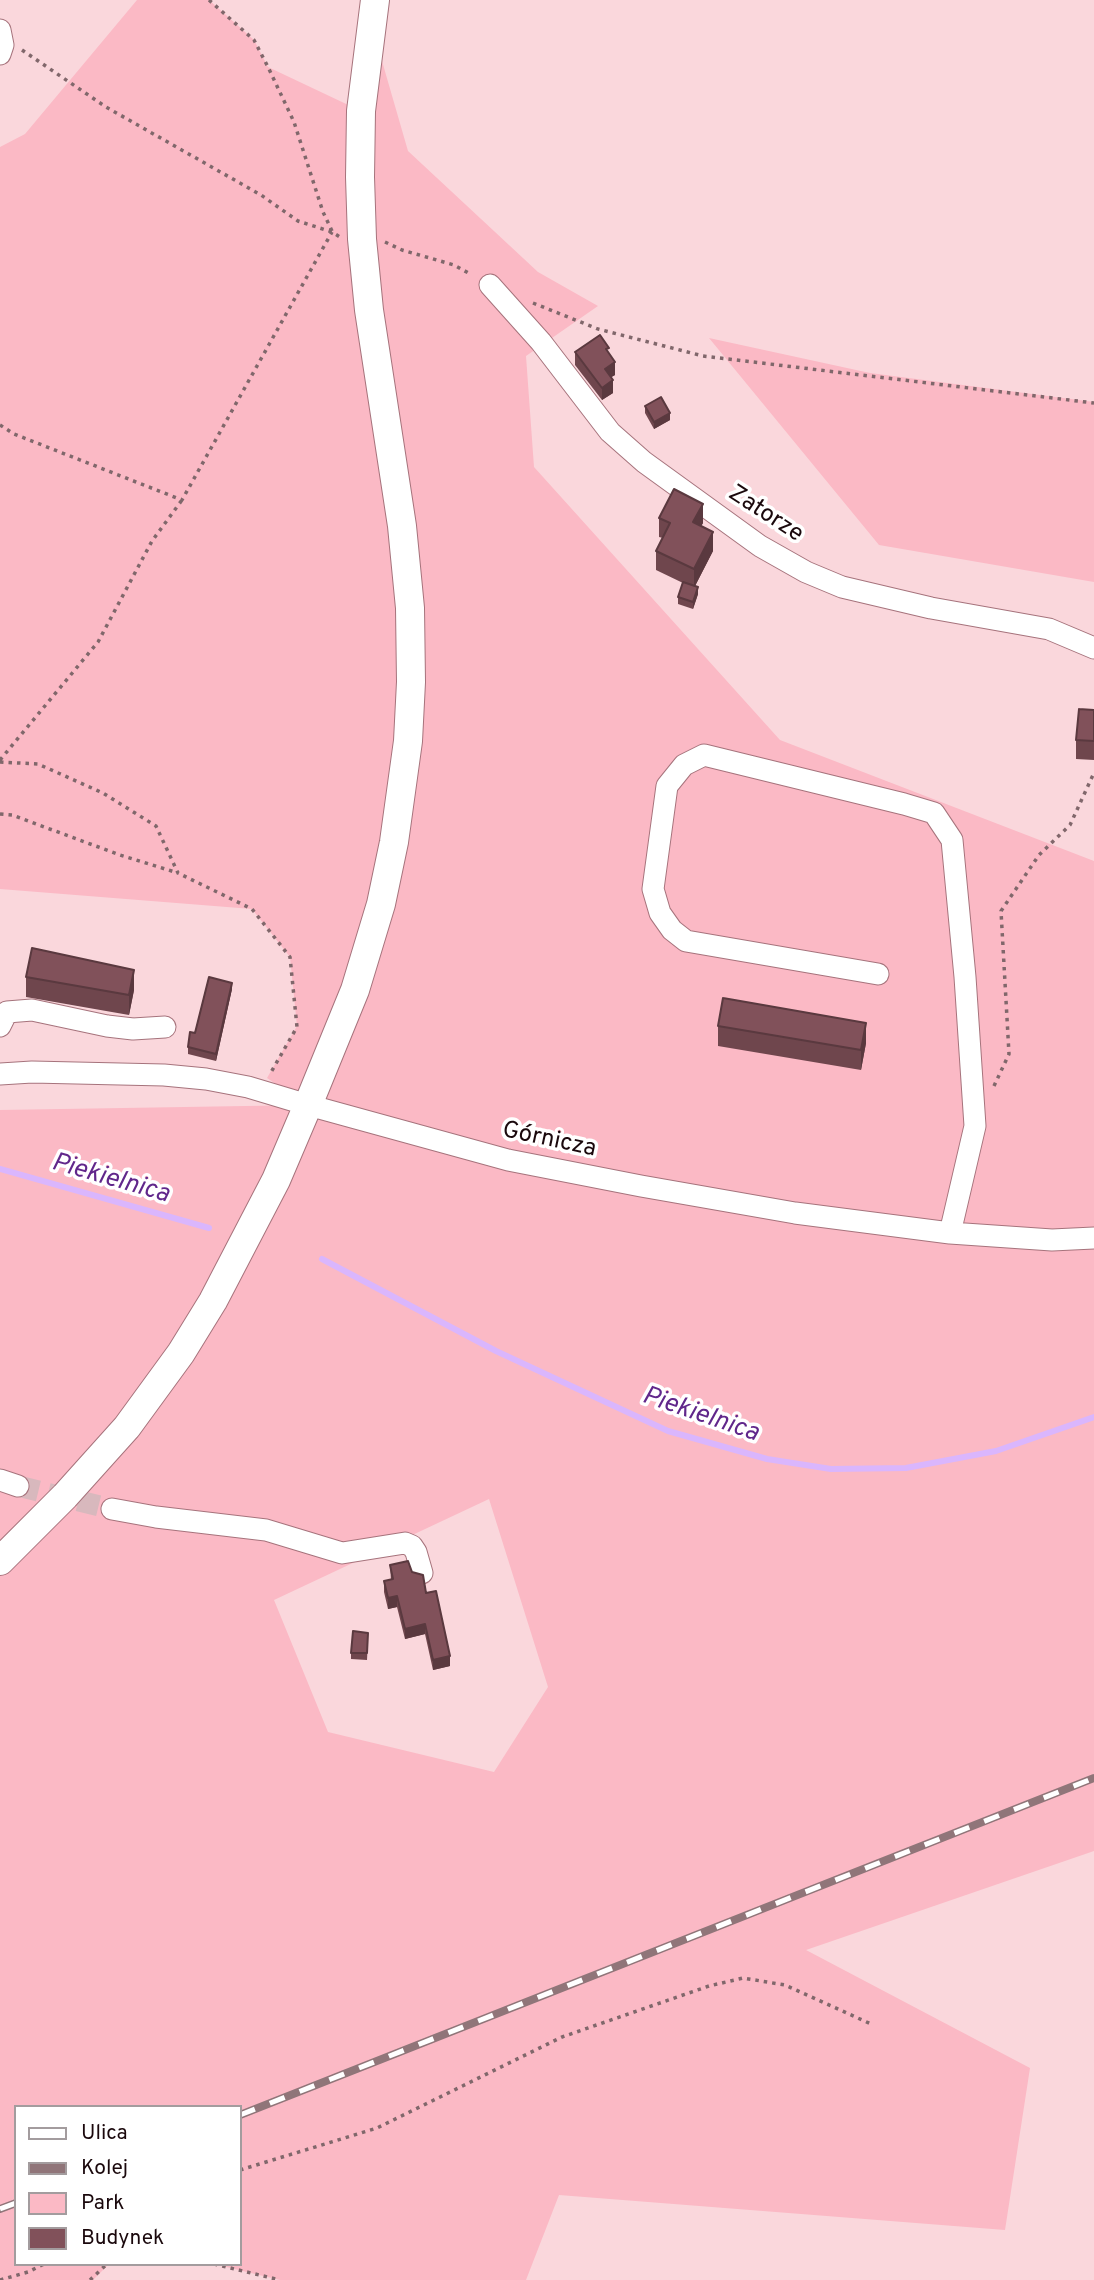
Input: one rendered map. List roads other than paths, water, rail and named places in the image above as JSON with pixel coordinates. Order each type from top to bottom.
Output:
[{"type":"main road","points":[[0,1561],[65,1496],[127,1427],[181,1353],[214,1301],[270,1192],[308,1105],[355,990],[381,904],[394,842],[408,741],[411,682],[402,526],[369,310],[362,239],[361,111],[375,0]]},
{"type":"street","name":"Zatorze","points":[[490,285],[541,342],[610,432],[645,462],[760,546],[806,572],[842,587],[930,608],[1049,629],[1094,648]]},
{"type":"street","points":[[878,974],[686,941],[672,930],[660,914],[653,889],[667,786],[684,765],[704,755],[904,804],[934,813],[951,840],[975,1126],[950,1233]]},
{"type":"street","points":[[0,1026],[7,1012],[32,1010],[107,1026],[133,1029],[165,1027]]},
{"type":"street","name":"Górnicza","points":[[0,1074],[32,1072],[164,1075],[206,1079],[248,1087],[508,1160],[795,1213],[950,1233],[1052,1240],[1094,1238]]},
{"type":"street","points":[[112,1510],[266,1530],[342,1553],[405,1543],[412,1546],[416,1552],[422,1573]]},
{"type":"waterway","name":"Piekielnica","points":[[0,1169],[209,1228]]},
{"type":"waterway","name":"Piekielnica","points":[[322,1259],[496,1351],[668,1431],[767,1459],[831,1469],[906,1468],[996,1451],[1094,1417]]},
{"type":"tunnel","points":[[18,1486],[112,1509]]},
{"type":"railway","points":[[242,2114],[1094,1778]]},
{"type":"railway","points":[[0,2209],[14,2204]]}]
